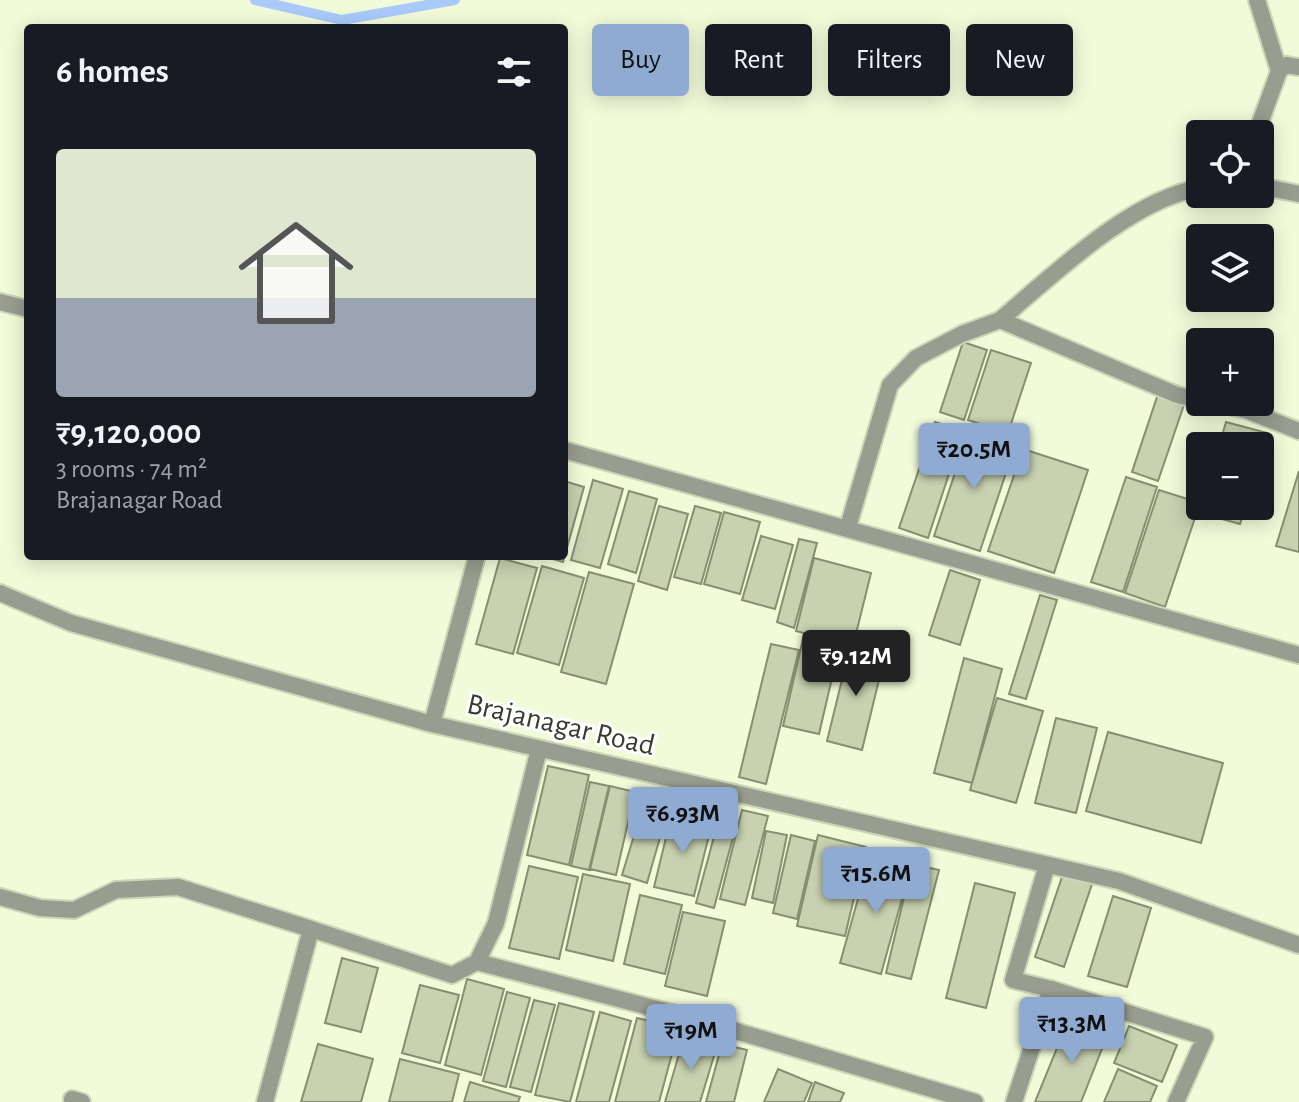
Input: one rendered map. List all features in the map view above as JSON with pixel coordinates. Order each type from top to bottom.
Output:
[{"type":"street","points":[[1257,0],[1279,71]]},
{"type":"street","points":[[1261,120],[1279,71],[1286,65],[1299,67]]},
{"type":"street","points":[[1274,189],[1299,194]]},
{"type":"street","points":[[848,527],[890,385],[916,358],[962,334],[1000,320],[1100,236],[1186,193]]},
{"type":"street","points":[[0,302],[24,308]]},
{"type":"street","points":[[1000,320],[1186,397]]},
{"type":"street","points":[[1261,416],[1299,431]]},
{"type":"street","points":[[568,451],[1299,655]]},
{"type":"street","points":[[432,724],[476,560]]},
{"type":"street","name":"Brajanagar Road","points":[[0,593],[71,623],[432,724],[1119,881],[1299,945]]},
{"type":"street","points":[[0,897],[40,908],[74,910],[116,890],[178,887],[452,975],[477,962],[496,923],[539,749]]},
{"type":"street","points":[[1047,865],[1013,980],[1205,1037],[1176,1102]]},
{"type":"street","points":[[265,1102],[311,929]]},
{"type":"street","points":[[477,962],[699,1020],[975,1102]]},
{"type":"street","points":[[1014,1102],[1051,989]]},
{"type":"building","points":[[963,342],[987,350],[964,420],[940,412]]},
{"type":"building","points":[[991,350],[1031,363],[1008,433],[968,420]]},
{"type":"building","points":[[1158,394],[1185,402],[1158,481],[1132,472]]},
{"type":"building","points":[[935,422],[963,431],[928,538],[899,528]]},
{"type":"building","points":[[1226,422],[1263,432],[1223,432]]},
{"type":"building","points":[[969,431],[1015,446],[980,551],[934,536]]},
{"type":"building","points":[[1023,449],[1088,470],[1054,573],[988,551]]},
{"type":"building","points":[[1299,471],[1299,552],[1276,546]]},
{"type":"building","points":[[1126,477],[1157,487],[1123,592],[1091,582]]},
{"type":"building","points":[[593,480],[623,489],[600,568],[571,560]]},
{"type":"building","points":[[568,482],[584,487],[568,544]]},
{"type":"building","points":[[1159,490],[1186,499],[1186,520],[1194,520],[1165,607],[1125,593]]},
{"type":"building","points":[[629,491],[657,499],[636,573],[608,564]]},
{"type":"building","points":[[659,506],[688,514],[667,590],[638,581]]},
{"type":"building","points":[[695,506],[721,513],[701,584],[674,577]]},
{"type":"building","points":[[724,512],[760,522],[740,594],[704,584]]},
{"type":"building","points":[[761,536],[793,545],[775,609],[742,600]]},
{"type":"building","points":[[799,539],[817,543],[794,628],[777,622]]},
{"type":"building","points":[[814,558],[871,573],[853,646],[796,631]]},
{"type":"building","points":[[499,560],[537,568],[513,654],[476,644]]},
{"type":"building","points":[[542,566],[584,578],[559,665],[517,653]]},
{"type":"building","points":[[950,570],[980,580],[960,645],[929,635]]},
{"type":"building","points":[[589,572],[634,584],[606,684],[561,672]]},
{"type":"building","points":[[1040,595],[1057,600],[1026,699],[1009,694]]},
{"type":"building","points":[[803,639],[839,648],[819,734],[783,726]]},
{"type":"building","points":[[771,644],[799,650],[766,784],[739,777]]},
{"type":"building","points":[[850,647],[885,655],[862,750],[827,741]]},
{"type":"building","points":[[964,658],[1002,669],[972,783],[934,773]]},
{"type":"building","points":[[997,698],[1043,711],[1016,803],[970,790]]},
{"type":"building","points":[[1056,718],[1097,728],[1076,813],[1035,803]]},
{"type":"building","points":[[1108,732],[1223,763],[1201,843],[1086,811]]},
{"type":"building","points":[[548,766],[589,775],[569,865],[527,855]]},
{"type":"building","points":[[590,782],[609,786],[589,870],[571,866]]},
{"type":"building","points":[[610,786],[635,792],[616,875],[590,869]]},
{"type":"building","points":[[643,806],[667,813],[647,883],[622,875]]},
{"type":"building","points":[[742,810],[768,816],[745,905],[720,899]]},
{"type":"building","points":[[672,813],[712,823],[694,896],[654,887]]},
{"type":"building","points":[[718,822],[736,826],[714,908],[696,903]]},
{"type":"building","points":[[766,831],[787,835],[773,903],[752,898]]},
{"type":"building","points":[[791,835],[815,841],[797,919],[773,913]]},
{"type":"building","points":[[818,835],[866,847],[845,936],[797,926]]},
{"type":"building","points":[[870,856],[911,866],[881,974],[840,963]]},
{"type":"building","points":[[912,864],[939,870],[911,979],[886,973]]},
{"type":"building","points":[[529,866],[578,877],[559,959],[509,948]]},
{"type":"building","points":[[1064,871],[1093,881],[1064,967],[1035,957]]},
{"type":"building","points":[[583,874],[630,884],[613,961],[566,950]]},
{"type":"building","points":[[975,883],[1015,893],[986,1008],[946,998]]},
{"type":"building","points":[[640,895],[682,905],[665,974],[624,964]]},
{"type":"building","points":[[1113,896],[1151,908],[1127,987],[1088,976]]},
{"type":"building","points":[[683,912],[725,921],[707,996],[665,986]]},
{"type":"building","points":[[342,958],[378,968],[361,1032],[325,1023]]},
{"type":"building","points":[[467,979],[504,989],[481,1075],[445,1065]]},
{"type":"building","points":[[420,985],[459,995],[440,1063],[402,1053]]},
{"type":"building","points":[[507,992],[530,998],[506,1087],[483,1081]]},
{"type":"building","points":[[534,1000],[555,1005],[531,1092],[510,1087]]},
{"type":"building","points":[[559,1003],[594,1012],[570,1102],[535,1095]]},
{"type":"building","points":[[600,1012],[631,1021],[609,1102],[576,1102]]},
{"type":"building","points":[[637,1018],[679,1028],[659,1102],[615,1102]]},
{"type":"building","points":[[1068,1021],[1107,1036],[1081,1102],[1035,1102]]},
{"type":"building","points":[[1129,1026],[1177,1045],[1162,1082],[1114,1063]]},
{"type":"building","points":[[684,1037],[717,1046],[700,1102],[665,1102]]},
{"type":"building","points":[[318,1044],[373,1059],[361,1102],[301,1102]]},
{"type":"building","points":[[722,1044],[747,1050],[734,1102],[706,1102]]},
{"type":"building","points":[[400,1059],[459,1074],[452,1102],[389,1102]]},
{"type":"building","points":[[778,1069],[812,1083],[804,1102],[764,1102]]},
{"type":"building","points":[[1118,1069],[1157,1086],[1150,1102],[1104,1102]]},
{"type":"building","points":[[470,1082],[520,1097],[518,1102],[464,1102]]},
{"type":"building","points":[[815,1082],[844,1093],[840,1102],[808,1102]]},
{"type":"waterway","points":[[255,0],[342,20],[455,0]]}]
